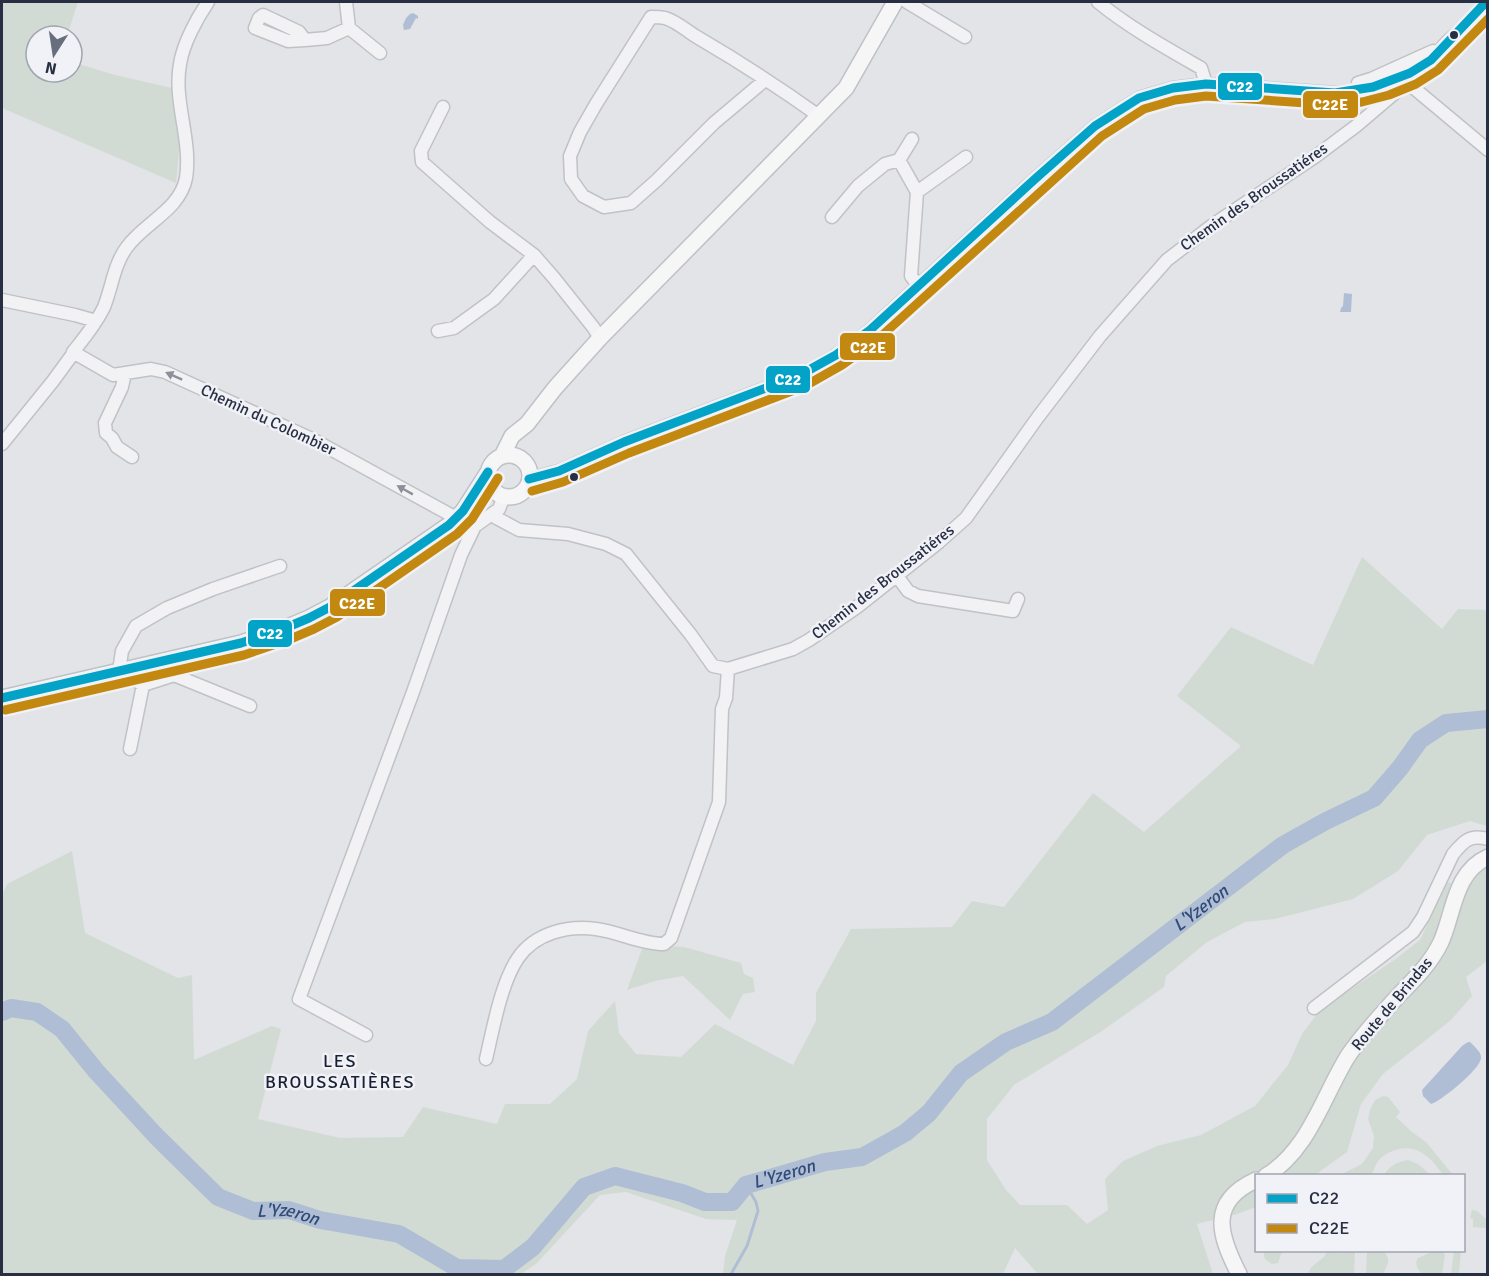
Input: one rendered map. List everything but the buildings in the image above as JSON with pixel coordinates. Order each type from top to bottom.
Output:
[{"type":"main road","points":[[460,515],[493,462],[502,456],[512,436],[527,424],[555,388],[600,338],[846,88],[895,2]]},
{"type":"main road","points":[[521,459],[522,441],[527,424]]},
{"type":"main road","points":[[2,698],[241,643],[309,618],[330,607],[483,499],[501,495],[511,497],[523,491],[530,479],[528,468],[521,459],[515,456],[502,456]]},
{"type":"main road","points":[[488,472],[490,484],[501,495]]},
{"type":"main road","name":"Route de Brindas","points":[[1270,1174],[1285,1161],[1317,1117],[1349,1056],[1383,1013],[1425,969],[1441,943],[1458,890],[1467,873],[1481,860],[1488,857]]},
{"type":"main road","points":[[1239,1275],[1223,1238],[1221,1219],[1234,1194],[1255,1181]]},
{"type":"street","points":[[2,444],[48,387],[96,321],[104,307],[120,258],[127,245],[165,212],[182,192],[186,177],[187,144],[180,88],[180,65],[185,46],[208,2]]},
{"type":"street","points":[[346,2],[349,28],[380,54]]},
{"type":"street","points":[[907,2],[965,37]]},
{"type":"street","points":[[1098,2],[1155,42],[1201,68],[1206,84]]},
{"type":"street","points":[[530,479],[559,471],[624,442],[790,379],[821,365],[844,351],[1095,126],[1139,98],[1173,88],[1206,84],[1335,93],[1353,92],[1398,76],[1432,59],[1465,26],[1482,3]]},
{"type":"street","points":[[765,80],[714,123],[631,203],[604,207],[583,196],[571,179],[570,156],[580,132],[651,16],[666,18],[715,47],[765,80],[819,116]]},
{"type":"street","points":[[305,40],[327,38],[349,28]]},
{"type":"street","points":[[1398,76],[1488,150]]},
{"type":"street","name":"Chemin des Broussatiéres","points":[[728,669],[793,649],[809,640],[939,543],[966,518],[1032,424],[1100,336],[1167,260],[1214,224],[1316,156],[1356,126],[1396,92],[1398,76]]},
{"type":"street","points":[[443,107],[421,151],[422,162],[490,222],[534,255],[600,338]]},
{"type":"street","points":[[832,217],[858,186],[885,164],[899,160],[912,139]]},
{"type":"street","points":[[917,192],[966,157]]},
{"type":"street","points":[[899,160],[917,192],[912,276],[919,286]]},
{"type":"street","points":[[438,331],[454,328],[494,298],[534,255]]},
{"type":"street","points":[[2,300],[96,321]]},
{"type":"street","name":"Chemin du Colombier","points":[[73,352],[113,375],[151,369],[165,372],[314,440],[449,514],[460,515]]},
{"type":"street","points":[[125,373],[122,387],[105,423],[106,433],[117,447],[132,457]]},
{"type":"street","points":[[366,1035],[299,999],[461,555],[475,526],[499,509],[501,495]]},
{"type":"street","points":[[486,1059],[509,974],[519,957],[537,941],[558,930],[581,927],[608,931],[653,944],[664,944],[671,938],[719,802],[722,709],[726,698],[728,669],[714,666],[626,554],[606,544],[568,534],[519,530],[491,515]]},
{"type":"street","points":[[250,706],[174,675],[143,685],[119,671],[122,651],[136,626],[176,604],[280,566]]},
{"type":"street","points":[[897,576],[908,591],[918,596],[1013,611],[1018,599]]},
{"type":"street","points":[[130,749],[143,685]]},
{"type":"street","name":"Route de Brindas","points":[[1314,1008],[1413,932],[1423,917],[1453,854],[1460,846],[1469,838],[1488,839]]},
{"type":"shaded area","points":[[2,2],[78,2],[71,24],[24,24],[24,84],[84,84],[84,66],[172,88],[180,141],[176,183],[2,108]]},
{"type":"shaded area","points":[[1362,557],[1442,629],[1458,609],[1487,610],[1487,826],[1470,821],[1427,835],[1398,871],[1353,899],[1275,919],[1245,922],[1207,942],[1166,976],[1164,987],[1102,1031],[1014,1085],[987,1119],[987,1160],[1006,1190],[1020,1205],[1067,1205],[1087,1224],[1108,1210],[1105,1179],[1123,1161],[1157,1146],[1201,1135],[1255,1106],[1288,1065],[1302,1034],[1320,1010],[1420,940],[1448,882],[1465,890],[1487,867],[1487,961],[1466,977],[1472,996],[1451,1020],[1383,1074],[1361,1104],[1347,1152],[1316,1174],[1255,1174],[1255,1207],[1197,1224],[1213,1274],[1038,1274],[1015,1248],[1003,1274],[723,1274],[725,1256],[737,1220],[706,1219],[626,1192],[600,1195],[536,1264],[521,1274],[2,1274],[2,895],[7,884],[72,851],[85,933],[178,978],[192,975],[194,1060],[272,1026],[281,1029],[258,1119],[340,1138],[403,1137],[423,1107],[497,1124],[505,1104],[550,1104],[577,1079],[588,1031],[615,1001],[619,1033],[636,1054],[681,1057],[715,1024],[793,1065],[816,1021],[816,993],[851,929],[952,927],[972,901],[1004,907],[1093,793],[1144,832],[1241,746],[1177,696],[1231,627],[1313,665]]},
{"type":"shaded area","points":[[684,947],[741,963],[744,974],[753,978],[755,992],[743,994],[730,1020],[683,976],[655,981],[627,990],[642,949]]},
{"type":"shaded area","points":[[1383,1096],[1388,1097],[1400,1112],[1396,1117],[1426,1142],[1452,1174],[1442,1174],[1426,1156],[1413,1149],[1405,1148],[1397,1149],[1381,1157],[1372,1174],[1342,1174],[1362,1164],[1373,1148],[1374,1136],[1368,1119],[1375,1100]]},
{"type":"shaded area","points":[[1408,1160],[1418,1164],[1430,1174],[1385,1174],[1400,1162]]},
{"type":"shaded area","points":[[1472,1210],[1477,1211],[1487,1220],[1487,1228],[1473,1227],[1473,1219],[1470,1218]]},
{"type":"shaded area","points":[[1263,1252],[1282,1252],[1278,1263],[1272,1264],[1265,1259]]},
{"type":"shaded area","points":[[1326,1252],[1355,1252],[1354,1274],[1308,1274]]},
{"type":"shaded area","points":[[1367,1252],[1385,1252],[1388,1262],[1383,1274],[1366,1274]]},
{"type":"shaded area","points":[[1432,1252],[1443,1252],[1445,1255],[1442,1274],[1422,1274],[1416,1265],[1418,1258]]},
{"type":"shaded area","points":[[1454,1252],[1461,1252],[1459,1274],[1451,1274]]},
{"type":"water","points":[[413,13],[418,16],[418,19],[416,18],[410,29],[404,30],[403,25],[406,18]]},
{"type":"water","points":[[1344,293],[1352,294],[1351,312],[1340,312]]},
{"type":"water","points":[[1468,1042],[1480,1053],[1480,1062],[1460,1084],[1431,1104],[1423,1096],[1422,1090]]},
{"type":"waterway","name":"L'Yzeron","points":[[2,1012],[11,1008],[37,1012],[62,1029],[96,1071],[157,1137],[218,1197],[253,1211],[289,1210],[320,1220],[399,1234],[457,1268],[504,1269],[533,1247],[584,1187],[615,1176],[682,1193],[705,1202],[732,1202],[746,1185],[825,1162],[862,1157],[905,1133],[929,1113],[961,1073],[1006,1042],[1052,1022],[1283,845],[1374,798],[1420,740],[1446,723],[1488,719]]},
{"type":"waterway","points":[[731,1274],[747,1246],[758,1211],[756,1202],[746,1185]]},
{"type":"transit line","name":"C22","points":[[529,479],[559,471],[624,442],[800,375],[836,355],[869,331],[1095,126],[1139,98],[1173,88],[1206,84],[1335,93],[1373,87],[1410,73],[1431,60],[1486,2]]},
{"type":"transit line","name":"C22E","points":[[532,491],[563,482],[629,453],[805,386],[842,365],[877,340],[1102,136],[1144,109],[1175,100],[1206,96],[1335,105],[1362,102],[1389,95],[1416,84],[1438,70],[1488,19]]},
{"type":"transit line","name":"C22","points":[[2,698],[241,643],[309,618],[330,607],[449,525],[463,511],[488,472]]},
{"type":"transit line","name":"C22E","points":[[5,710],[244,655],[314,629],[337,617],[457,534],[472,519],[498,478]]},
{"type":"district","name":"LES BROUSSATIÈRES","points":[[340,1071]]}]
